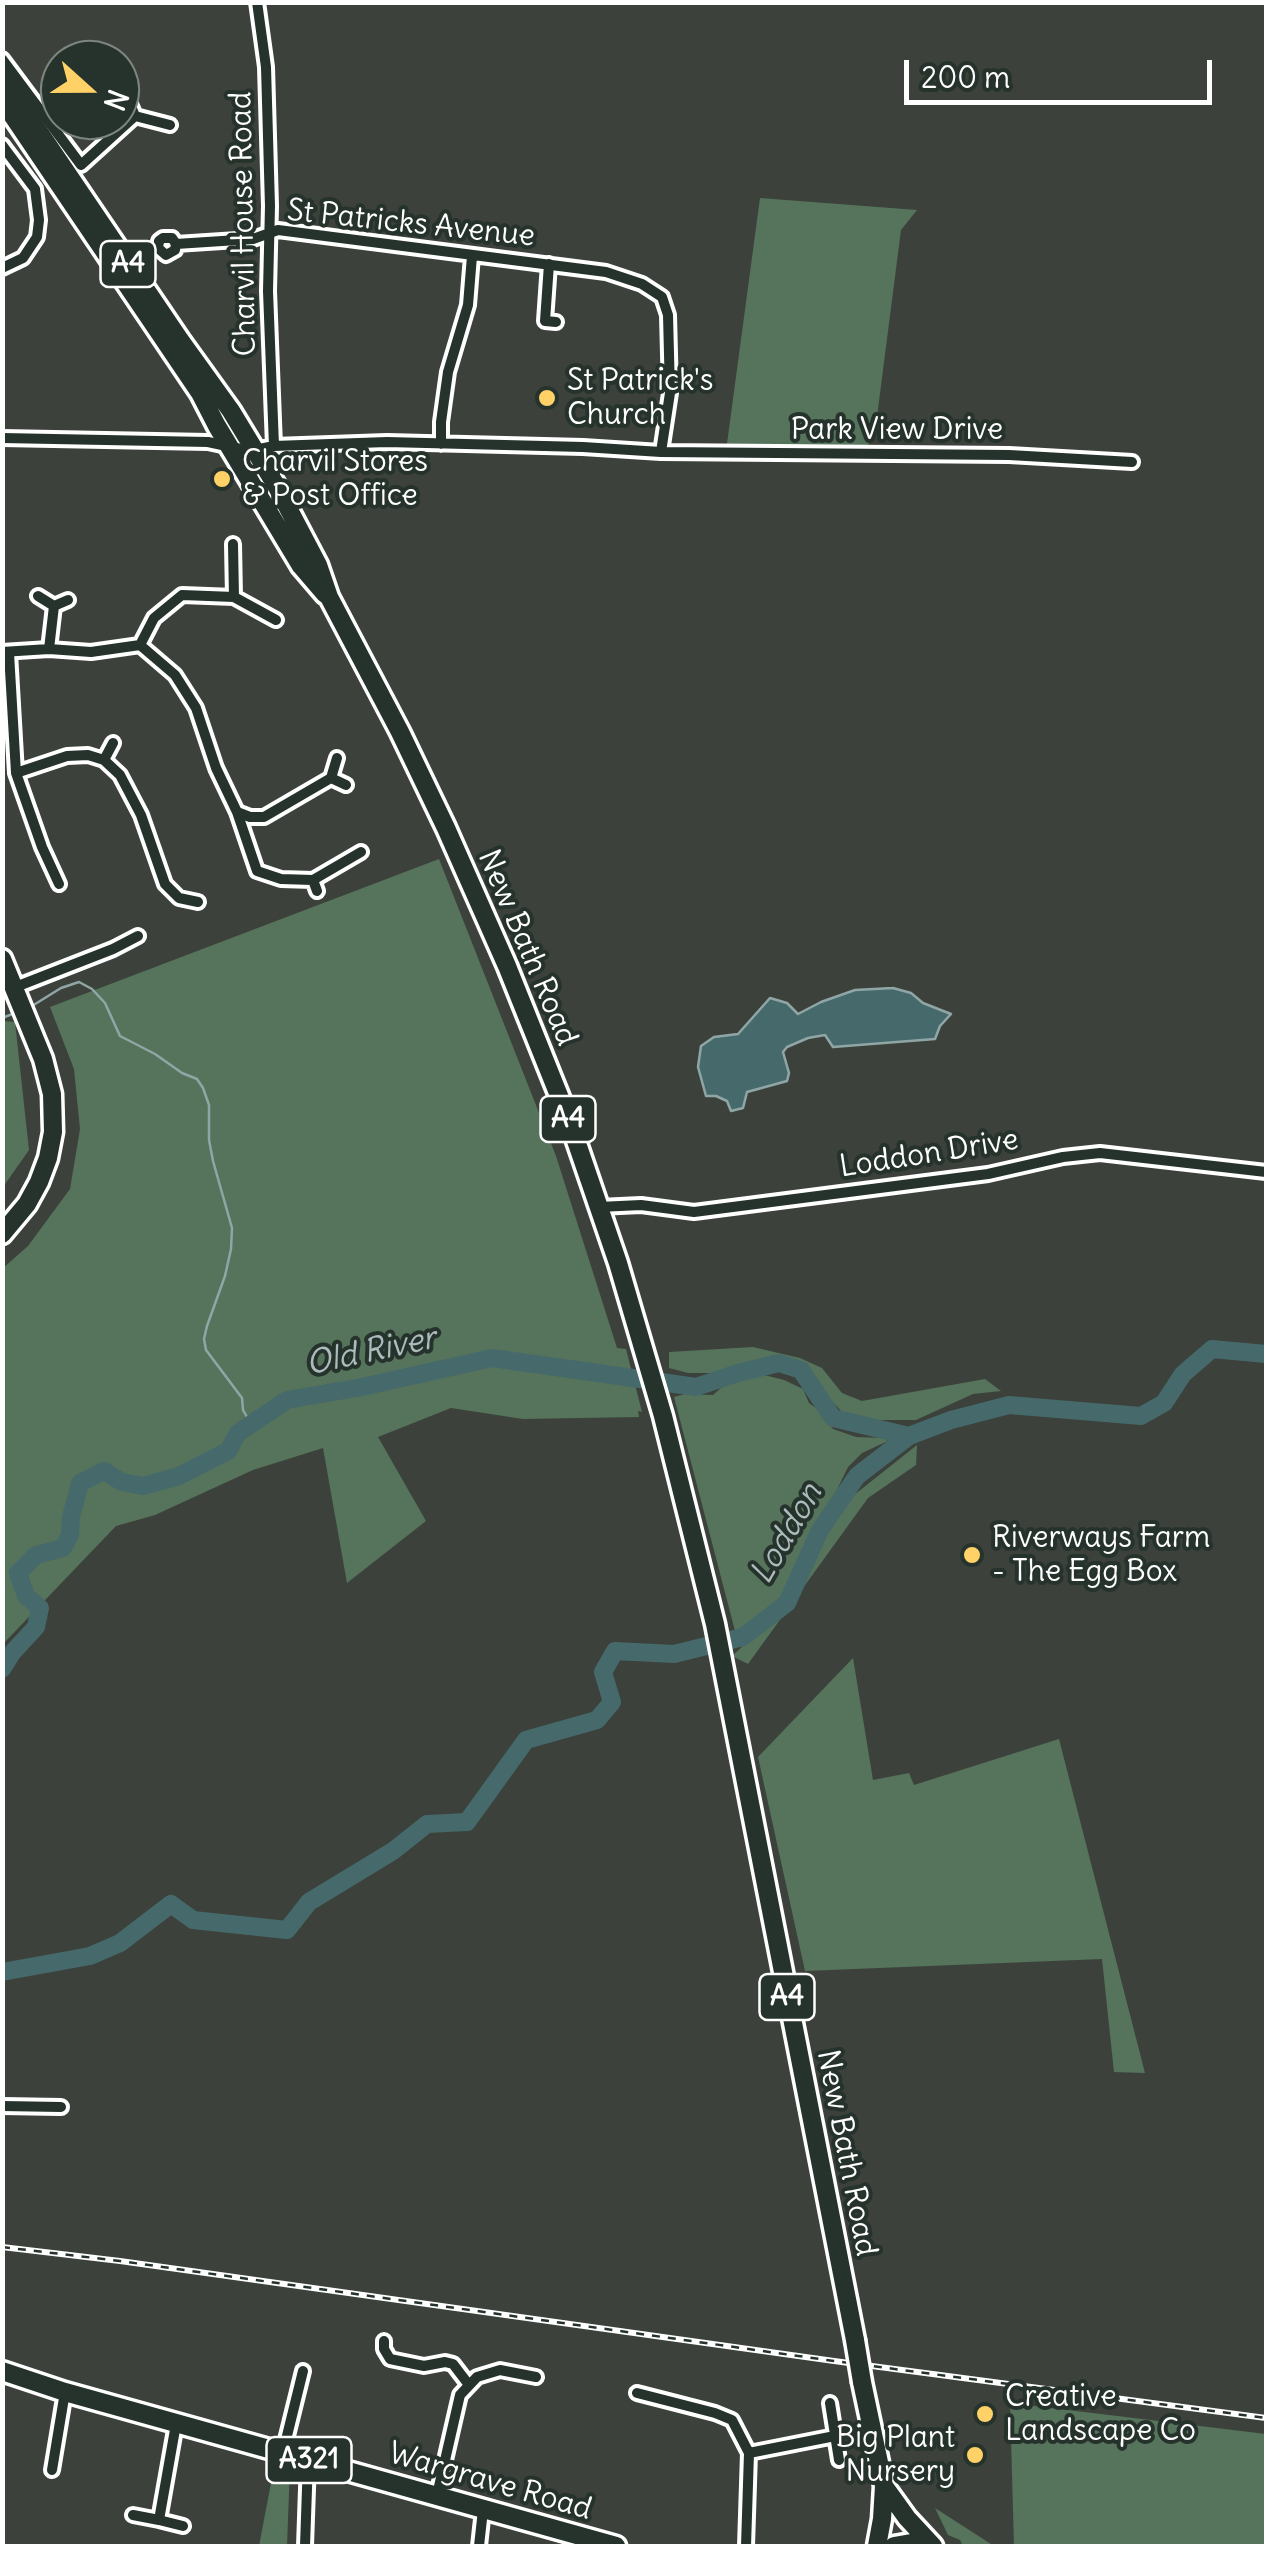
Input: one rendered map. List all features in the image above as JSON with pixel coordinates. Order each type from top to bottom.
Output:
[{"type":"main road","name":"New Bath Road","points":[[2,78],[231,411],[318,565],[328,598],[400,732],[484,913],[557,1090],[599,1207],[664,1416],[715,1624],[884,2486],[877,2546]]},
{"type":"main road","name":"New Bath Road","points":[[2,100],[207,406],[212,434],[231,449],[300,566],[328,598]]},
{"type":"main road","points":[[2,960],[43,1059],[52,1094],[54,1132],[39,1182],[2,1234]]},
{"type":"main road","name":"Wargrave Road","points":[[2,2371],[176,2424],[616,2546]]},
{"type":"main road","name":"New Bath Road","points":[[884,2486],[931,2546]]},
{"type":"main road","points":[[894,2546],[931,2546]]},
{"type":"street","name":"Charvil House Road","points":[[257,2],[266,66],[274,446]]},
{"type":"street","points":[[2,59],[40,111]]},
{"type":"street","points":[[140,117],[170,126]]},
{"type":"street","points":[[62,140],[80,165],[108,140]]},
{"type":"street","points":[[2,145],[35,190],[40,220],[37,237],[22,258],[2,268]]},
{"type":"street","name":"St Patricks Avenue","points":[[176,244],[254,238],[278,230],[606,272],[642,284],[662,297],[668,315],[670,393],[661,452]]},
{"type":"street","points":[[441,444],[440,422],[448,372],[468,304],[472,256]]},
{"type":"street","name":"St Patricks Avenue","points":[[545,321],[549,264]]},
{"type":"street","points":[[207,406],[230,434],[255,449]]},
{"type":"street","points":[[2,438],[212,434]]},
{"type":"street","name":"Park View Drive","points":[[231,449],[250,452],[320,443],[441,444],[661,452],[1010,455],[1132,462]]},
{"type":"street","points":[[234,544],[234,597]]},
{"type":"street","points":[[140,645],[154,618],[182,595],[234,597],[276,620]]},
{"type":"street","points":[[38,596],[54,606]]},
{"type":"street","points":[[54,606],[68,600]]},
{"type":"street","points":[[48,650],[54,606]]},
{"type":"street","points":[[59,884],[16,773],[6,652],[91,652],[140,645],[175,676],[196,708],[257,872],[315,886],[360,852]]},
{"type":"street","points":[[196,708],[208,701]]},
{"type":"street","points":[[104,760],[113,743]]},
{"type":"street","points":[[16,773],[67,756],[88,755],[104,760],[120,776],[142,815],[146,849],[164,884],[178,898],[198,902]]},
{"type":"street","points":[[237,812],[264,817],[331,778],[337,758]]},
{"type":"street","points":[[331,778],[346,785]]},
{"type":"street","points":[[30,854],[42,848]]},
{"type":"street","points":[[16,993],[138,936]]},
{"type":"street","points":[[114,949],[121,962]]},
{"type":"street","name":"Loddon Drive","points":[[599,1207],[642,1205],[694,1212],[988,1174],[1100,1153],[1266,1172]]},
{"type":"street","points":[[2,2106],[61,2107]]},
{"type":"street","points":[[384,2340],[390,2358],[424,2366],[453,2364],[469,2385]]},
{"type":"street","points":[[436,2496],[460,2394],[477,2377],[500,2370],[536,2377]]},
{"type":"street","points":[[283,2452],[303,2371]]},
{"type":"street","points":[[52,2470],[65,2392]]},
{"type":"street","points":[[642,2410],[643,2395],[732,2420],[749,2453],[746,2546]]},
{"type":"street","points":[[830,2403],[839,2460]]},
{"type":"street","points":[[159,2520],[176,2424]]},
{"type":"street","points":[[749,2453],[835,2436]]},
{"type":"street","points":[[304,2546],[308,2460]]},
{"type":"street","points":[[478,2546],[482,2510]]},
{"type":"street","points":[[133,2515],[183,2526]]},
{"type":"green space","points":[[760,198],[917,210],[901,230],[874,440],[858,451],[726,451]]},
{"type":"green space","points":[[439,859],[556,1156],[617,1348],[626,1349],[642,1412],[638,1411],[639,1417],[523,1419],[451,1408],[378,1437],[426,1521],[347,1583],[323,1448],[253,1470],[155,1515],[116,1526],[3,1644],[3,1268],[28,1246],[70,1189],[80,1129],[74,1069],[50,1007]]},
{"type":"green space","points":[[3,1021],[15,1022],[29,1150],[3,1187]]},
{"type":"green space","points":[[753,1347],[800,1358],[822,1368],[842,1393],[862,1401],[985,1379],[1001,1391],[973,1394],[916,1420],[863,1420],[842,1412],[802,1369],[780,1359],[761,1359],[712,1373],[669,1368],[669,1352]]},
{"type":"green space","points":[[752,1372],[803,1389],[809,1403],[833,1429],[888,1441],[862,1453],[848,1467],[784,1599],[741,1633],[735,1631],[674,1397],[713,1395]]},
{"type":"green space","points":[[917,1445],[916,1465],[868,1498],[748,1664],[732,1656],[794,1599],[819,1540],[854,1495]]},
{"type":"green space","points":[[853,1658],[873,1780],[909,1773],[914,1785],[1059,1739],[1145,2073],[1114,2072],[1102,1959],[805,1971],[758,1757]]},
{"type":"green space","points":[[1010,2403],[1266,2434],[1266,2546],[1014,2546]]},
{"type":"green space","points":[[275,2462],[290,2466],[287,2546],[259,2546]]},
{"type":"green space","points":[[935,2508],[994,2546],[963,2546],[960,2540],[948,2535]]},
{"type":"water","points":[[893,988],[951,1014],[935,1039],[833,1047],[825,1035],[808,1038],[783,1052],[789,1073],[787,1081],[747,1092],[743,1108],[731,1111],[727,1101],[706,1096],[698,1067],[701,1046],[714,1037],[738,1034],[770,998],[787,1003],[798,1014],[855,990]]},
{"type":"waterway","points":[[32,1006],[79,982],[105,1003],[120,1036],[197,1079],[203,1088],[209,1105],[213,1161],[232,1228],[225,1276],[204,1339],[206,1350],[242,1398],[251,1424]]},
{"type":"waterway","points":[[2,1018],[15,1013]]},
{"type":"waterway","name":"Loddon","points":[[2,1972],[90,1956],[120,1943],[171,1904],[193,1920],[287,1930],[309,1902],[393,1851],[427,1824],[467,1822],[526,1740],[597,1720],[612,1702],[603,1672],[615,1651],[674,1654],[743,1637],[787,1603],[820,1530],[857,1476],[909,1436],[1009,1405],[1141,1416],[1164,1403],[1183,1374],[1212,1349],[1266,1354]]},
{"type":"waterway","name":"Old River","points":[[2,1669],[36,1627],[40,1608],[26,1596],[18,1573],[36,1555],[63,1548],[70,1535],[80,1483],[104,1471],[122,1482],[143,1486],[179,1476],[228,1451],[238,1433],[287,1400],[492,1358],[696,1387],[779,1363],[801,1370],[833,1418],[909,1436]]},
{"type":"railway","points":[[2,2247],[1266,2418]]},
{"type":"place","name":"St Patrick's Church","points":[[547,398]]},
{"type":"place","name":"Charvil Stores & Post Office","points":[[222,479]]},
{"type":"place","name":"Riverways Farm - The Egg Box","points":[[972,1555]]},
{"type":"place","name":"Creative Landscape Co","points":[[985,2414]]},
{"type":"place","name":"Big Plant Nursery","points":[[975,2455]]}]
